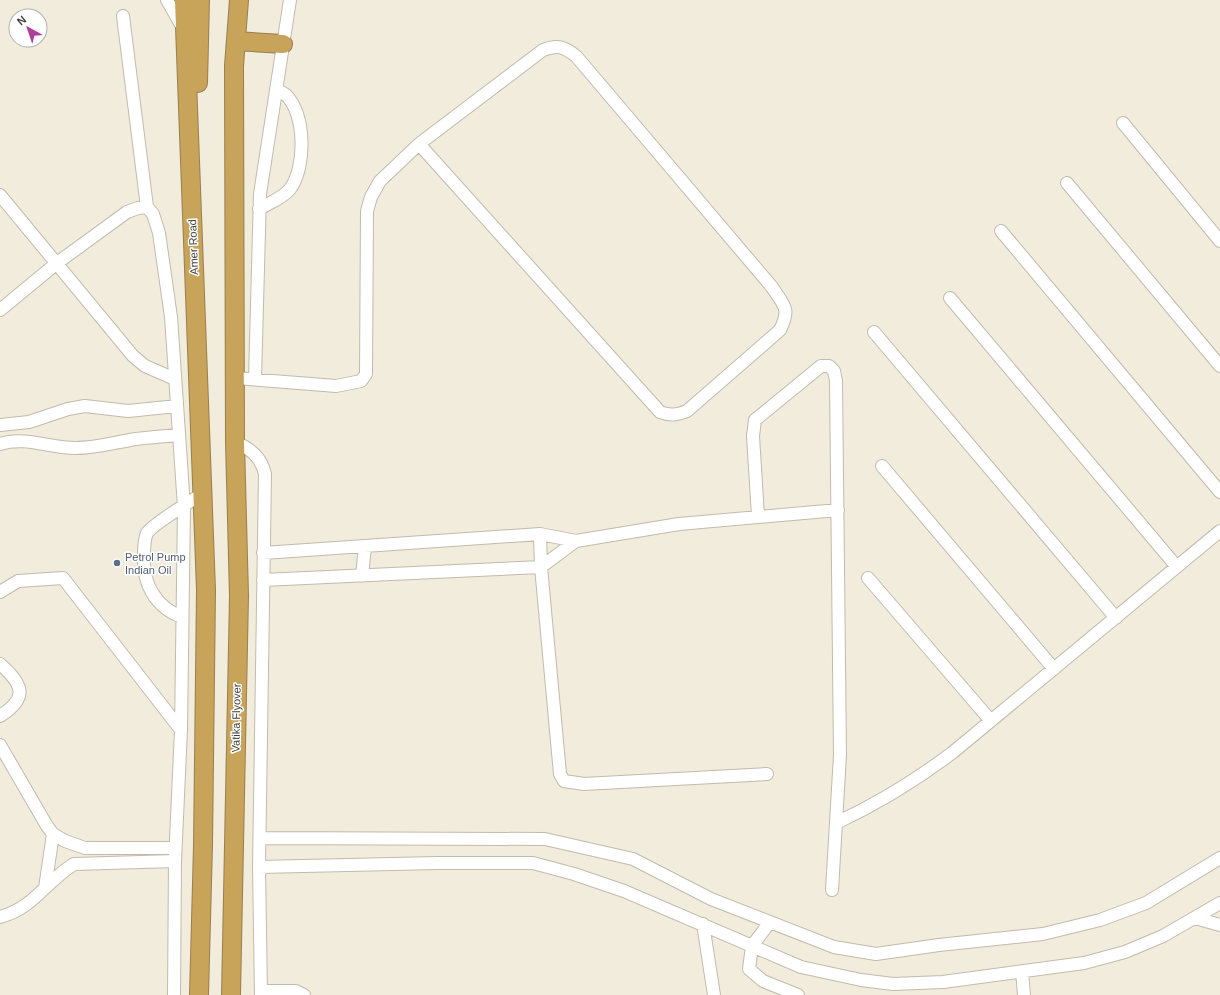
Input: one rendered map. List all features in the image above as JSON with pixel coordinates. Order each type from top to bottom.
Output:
[{"type":"highway","name":"Amer Road","points":[[184,0],[202,494]]},
{"type":"highway","points":[[188,103],[197,96],[200,0]]},
{"type":"highway","name":"Vatika Flyover","points":[[231,995],[239,596],[235,442],[234,66],[239,0]]},
{"type":"highway","points":[[236,41],[283,44]]},
{"type":"highway","points":[[199,995],[203,846],[206,590],[202,494]]},
{"type":"street","points":[[167,0],[186,32]]},
{"type":"street","points":[[255,379],[259,209],[263,170],[290,0]]},
{"type":"street","points":[[123,16],[147,207],[153,214],[159,233],[171,317],[184,507],[181,730],[174,861],[174,995]]},
{"type":"street","points":[[236,378],[336,386],[361,381],[366,374],[367,211],[371,197],[380,181],[419,144],[543,50],[553,46],[564,46],[576,56],[772,287],[787,311],[786,318],[780,330],[687,411],[678,415],[668,415],[660,412],[419,144]]},
{"type":"street","points":[[259,209],[283,196],[290,190],[299,171],[302,132],[292,103],[286,95],[276,89]]},
{"type":"street","points":[[1123,124],[1220,241]]},
{"type":"street","points":[[1067,183],[1220,366]]},
{"type":"street","points":[[0,195],[133,356],[145,366],[175,379]]},
{"type":"street","points":[[0,310],[57,263],[127,212],[138,208],[147,207]]},
{"type":"street","points":[[1001,231],[1220,492]]},
{"type":"street","points":[[950,298],[1177,567]]},
{"type":"street","points":[[874,332],[1116,618]]},
{"type":"street","points":[[758,516],[753,432],[755,420],[821,366],[830,366],[834,371],[836,381],[840,755],[832,890]]},
{"type":"street","points":[[0,426],[29,422],[68,409],[85,406],[128,411],[177,406]]},
{"type":"street","points":[[0,444],[17,440],[60,448],[77,448],[99,446],[135,439],[179,435]]},
{"type":"street","points":[[235,442],[249,448],[262,463],[265,474],[259,867],[261,993],[296,991],[304,995]]},
{"type":"street","points":[[882,466],[1054,670]]},
{"type":"street","points":[[182,617],[168,610],[153,596],[143,567],[144,543],[148,532],[202,494]]},
{"type":"street","points":[[263,553],[540,534],[576,541],[679,524],[838,510]]},
{"type":"street","points":[[836,823],[880,801],[932,768],[1054,670],[1220,531]]},
{"type":"street","points":[[540,534],[541,568],[560,774],[564,781],[584,784],[767,774]]},
{"type":"street","points":[[263,580],[541,568],[576,541]]},
{"type":"street","points":[[362,576],[365,546]]},
{"type":"street","points":[[0,592],[18,581],[63,578],[181,730]]},
{"type":"street","points":[[868,578],[991,721]]},
{"type":"street","points":[[0,664],[18,681],[20,693],[15,704],[0,716]]},
{"type":"street","points":[[0,744],[53,834],[65,841],[85,848],[175,848]]},
{"type":"street","points":[[45,888],[53,834]]},
{"type":"street","points":[[260,838],[545,839],[633,859],[711,899],[834,947],[876,954],[939,945],[1043,934],[1100,920],[1146,903],[1220,858]]},
{"type":"street","points":[[0,917],[12,914],[25,907],[74,864],[174,861]]},
{"type":"street","points":[[259,867],[437,863],[533,863],[574,874],[624,891],[801,967],[861,980],[893,984],[943,982],[1084,963],[1125,952],[1163,936],[1220,903]]},
{"type":"street","points":[[1195,918],[1220,925]]},
{"type":"street","points":[[770,922],[752,946],[749,969],[764,981],[798,995]]},
{"type":"street","points":[[703,924],[714,995]]},
{"type":"street","points":[[1020,995],[1024,995],[1022,971]]},
{"type":"place","name":"Petrol Pump Indian Oil","points":[[117,563]]}]
